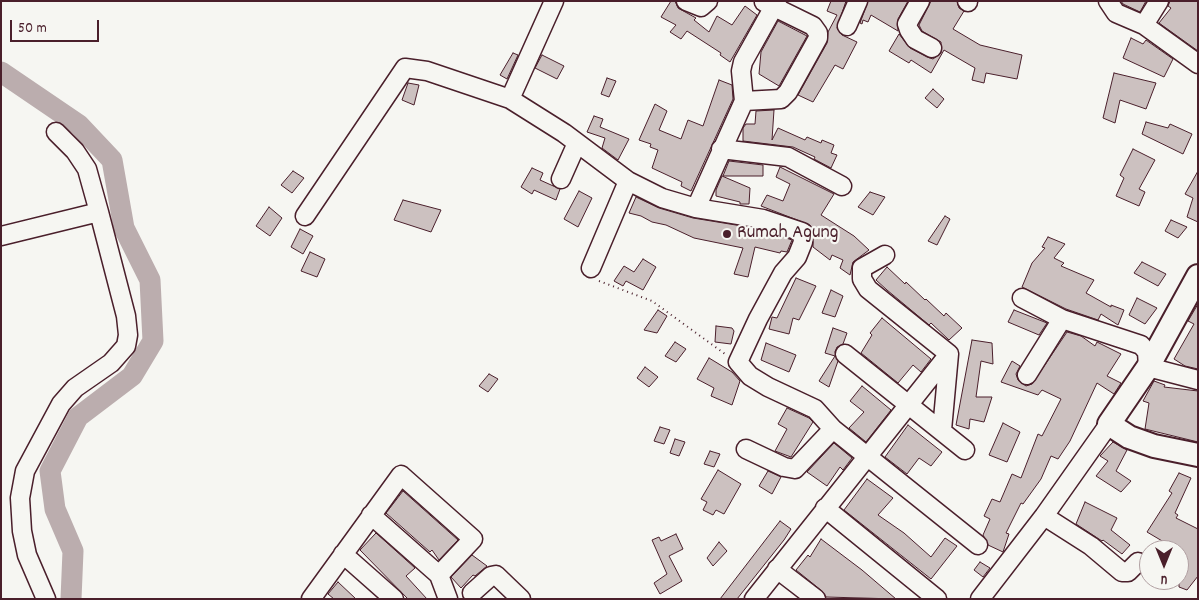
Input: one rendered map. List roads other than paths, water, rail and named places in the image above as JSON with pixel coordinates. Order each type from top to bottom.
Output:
[{"type":"main road","points":[[1198,276],[1148,367],[1109,424],[1129,437],[1146,443],[1198,455]]},
{"type":"street","points":[[510,99],[554,1]]},
{"type":"street","points":[[686,1],[701,8],[708,1]]},
{"type":"street","points":[[847,26],[858,1]]},
{"type":"street","points":[[920,1],[907,24],[908,30],[915,38],[932,48]]},
{"type":"street","points":[[1108,1],[1116,13],[1144,25],[1198,64]]},
{"type":"street","points":[[1144,25],[1159,1]]},
{"type":"street","points":[[696,208],[721,148],[744,101],[741,71],[743,62],[771,3],[813,26],[818,33],[818,38],[788,92],[781,99],[744,101]]},
{"type":"street","points":[[305,216],[404,68],[427,70],[510,99],[577,143],[628,181],[662,198],[696,208],[762,219],[802,232],[803,242],[797,257],[783,273],[758,319],[738,362],[750,376],[768,388],[815,409],[833,429],[978,546]]},
{"type":"street","points":[[46,599],[27,555],[22,531],[20,498],[25,471],[61,404],[75,388],[111,363],[126,346],[128,335],[126,316],[86,169],[76,151],[56,132]]},
{"type":"street","points":[[561,179],[577,143]]},
{"type":"street","points":[[721,148],[788,157],[842,186]]},
{"type":"street","points":[[591,268],[628,181]]},
{"type":"street","points":[[1,236],[99,212]]},
{"type":"street","points":[[885,255],[867,263],[862,268],[862,279],[868,289],[949,354]]},
{"type":"street","points":[[1022,298],[1062,319],[1141,345],[1147,352],[1148,367],[1198,380]]},
{"type":"street","points":[[1027,375],[1062,319]]},
{"type":"street","points":[[845,354],[965,450]]},
{"type":"street","points":[[754,599],[822,511],[949,354]]},
{"type":"street","points":[[942,430],[949,354]]},
{"type":"street","points":[[980,599],[1044,516],[1109,424]]},
{"type":"street","points":[[746,449],[784,468],[795,469],[833,429]]},
{"type":"street","points":[[315,597],[343,554],[401,475],[473,539],[439,574]]},
{"type":"street","points":[[822,511],[918,599]]},
{"type":"street","points":[[822,511],[937,599]]},
{"type":"street","points":[[371,515],[439,574],[448,599]]},
{"type":"street","points":[[1044,516],[1091,546],[1122,572],[1128,572],[1138,562]]},
{"type":"street","points":[[343,554],[394,599]]},
{"type":"street","points":[[777,569],[816,599]]},
{"type":"street","points":[[472,593],[491,576],[496,575],[521,599]]},
{"type":"waterway","points":[[1,72],[79,125],[112,160],[124,228],[150,280],[153,341],[132,376],[78,417],[50,471],[55,509],[73,551],[71,599]]},
{"type":"place","name":"Rumah Agung","points":[[727,234]]}]
